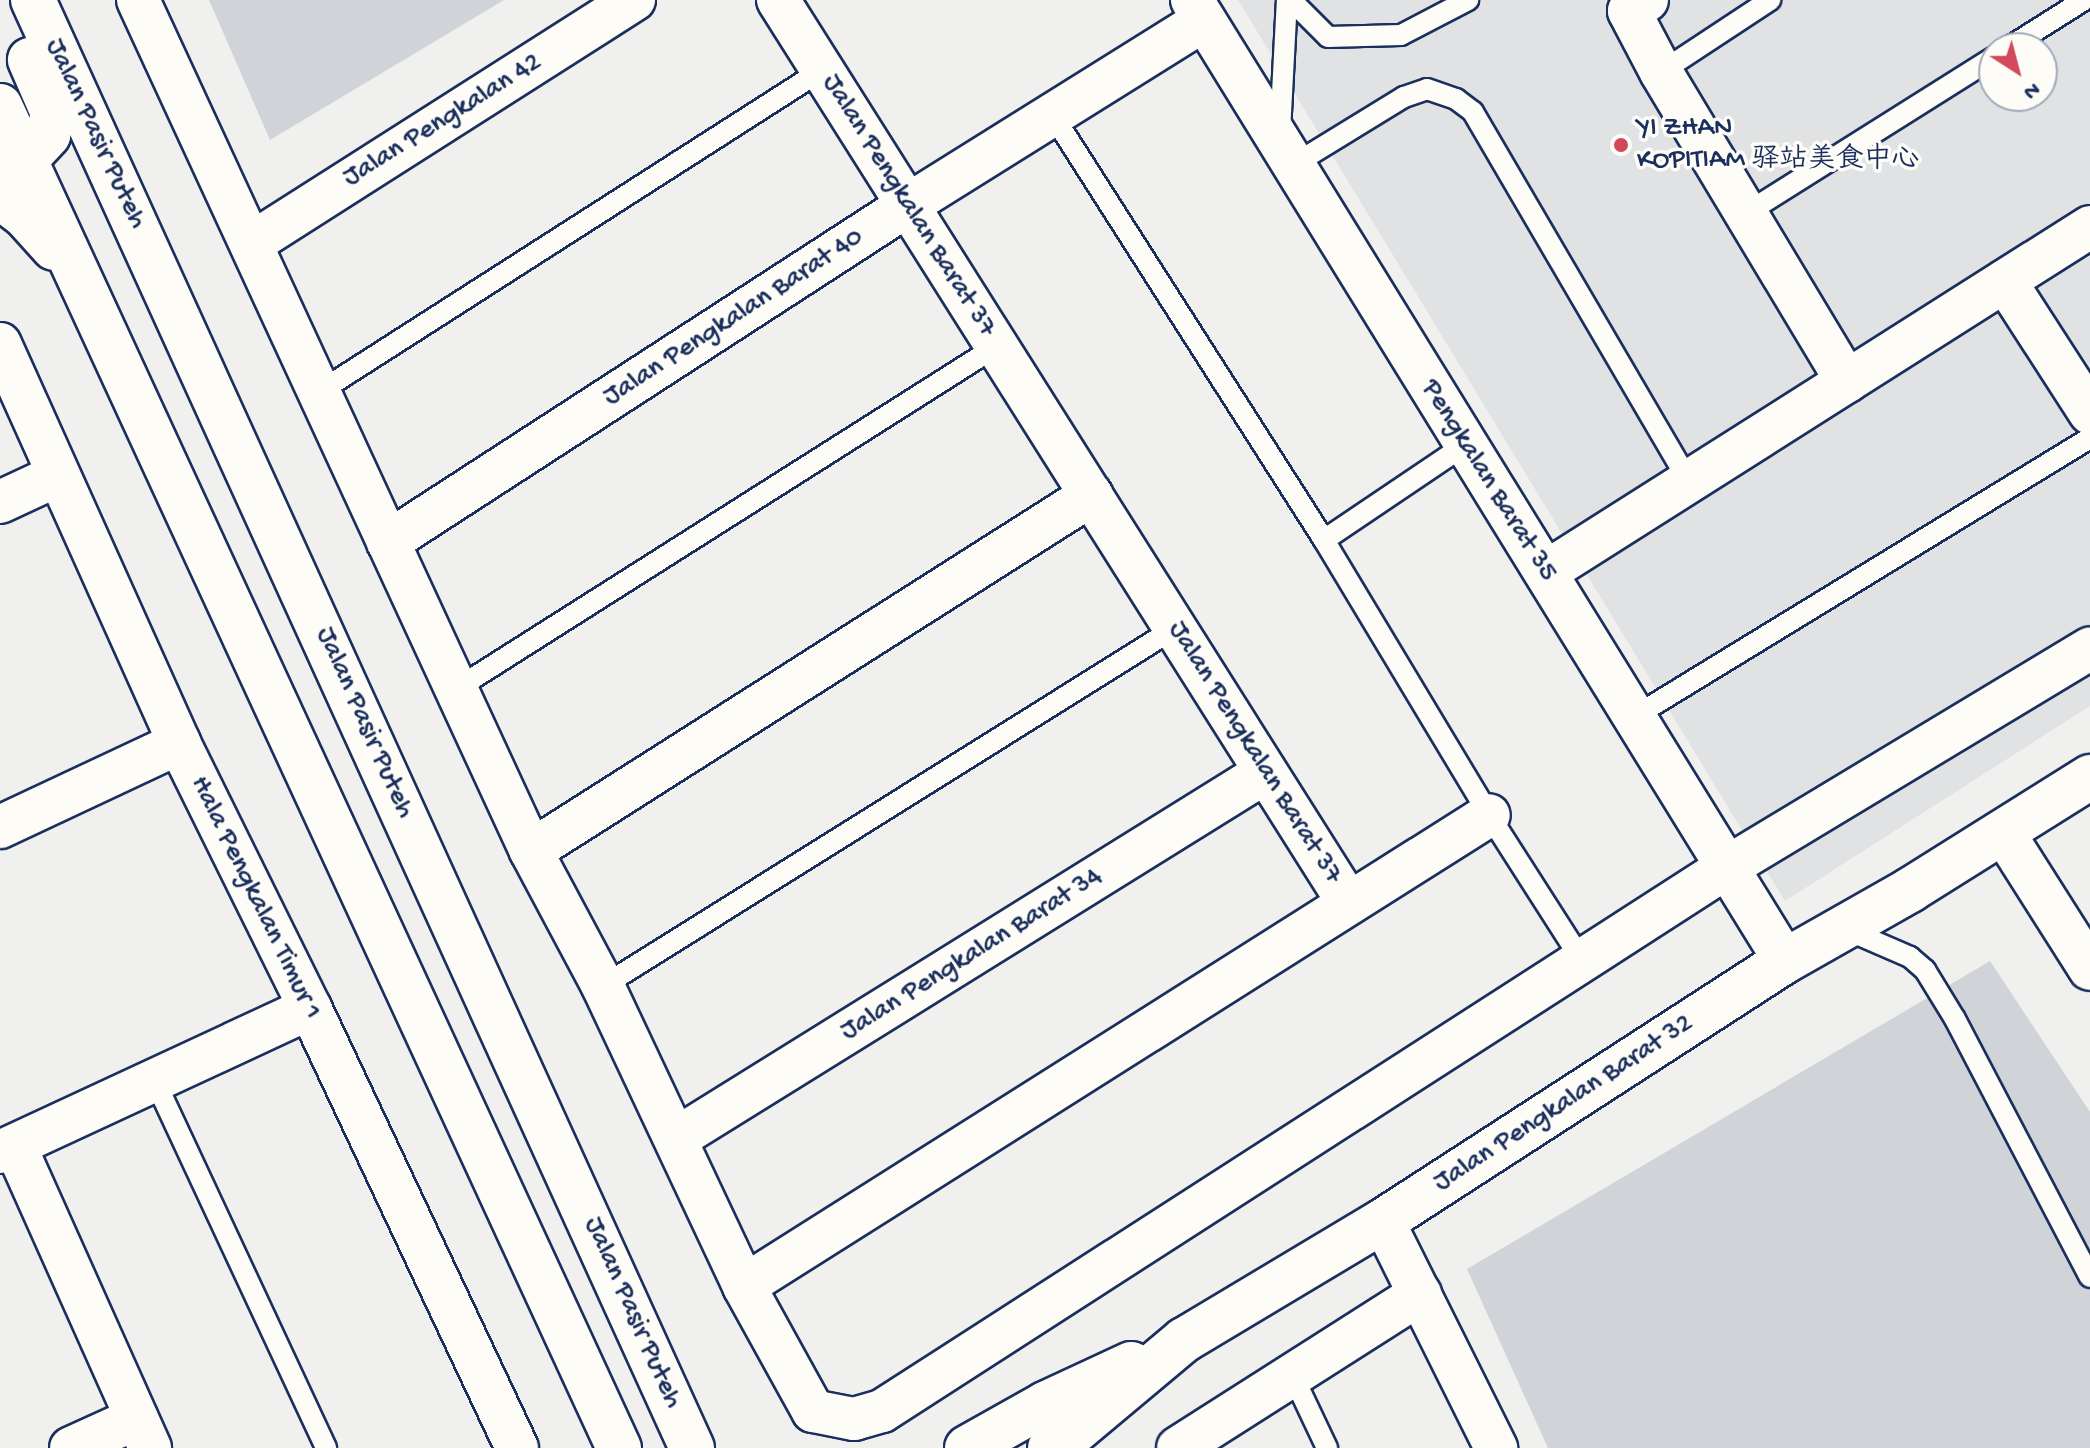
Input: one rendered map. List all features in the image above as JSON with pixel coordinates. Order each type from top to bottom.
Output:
[{"type":"main road","points":[[3,0],[53,113],[48,135],[13,166]]},
{"type":"main road","name":"Jalan Pasir Puteh","points":[[33,0],[692,1448]]},
{"type":"main road","points":[[0,106],[13,166],[77,274],[619,1448]]},
{"type":"main road","points":[[0,197],[25,216],[77,274]]},
{"type":"main road","name":"Jalan Pengkalan Barat 32","points":[[1050,1448],[1073,1433],[1184,1340],[1383,1221],[1785,961],[2090,777]]},
{"type":"main road","points":[[967,1448],[1045,1404],[1184,1340]]},
{"type":"main road","points":[[674,1404],[719,1448]]},
{"type":"street","points":[[138,0],[531,851],[603,986],[744,1286],[813,1411],[854,1419],[882,1411],[1726,868],[2090,648]]},
{"type":"street","name":"Jalan Pengkalan 42","points":[[252,243],[634,0]]},
{"type":"street","name":"Jalan Pengkalan Barat 37","points":[[744,1286],[1348,902],[822,70],[785,2]]},
{"type":"street","points":[[1638,6],[1661,72],[1847,381]]},
{"type":"street","name":"Pengkalan Barat 35","points":[[1205,7],[1286,154],[1785,961]]},
{"type":"street","name":"Jalan Pengkalan Barat 40","points":[[388,542],[1052,114],[1205,7]]},
{"type":"street","points":[[1546,572],[2090,227]]},
{"type":"street","points":[[2005,281],[2090,413]]},
{"type":"street","name":"Hala Pengkalan Timur 1","points":[[0,344],[179,743],[310,1008],[507,1445]]},
{"type":"street","points":[[0,502],[58,475]]},
{"type":"street","points":[[531,851],[1091,495]]},
{"type":"street","points":[[0,827],[179,743]]},
{"type":"street","name":"Jalan Pengkalan Barat 34","points":[[677,1138],[1266,772]]},
{"type":"street","points":[[1348,902],[1489,815]]},
{"type":"street","points":[[2003,832],[2090,969]]},
{"type":"street","points":[[71,1448],[144,1433],[7,1149],[310,1008]]},
{"type":"street","points":[[1383,1221],[1496,1448]]},
{"type":"street","points":[[1178,1448],[1420,1294]]},
{"type":"lane","points":[[1289,0],[1328,37],[1401,35],[1468,0]]},
{"type":"lane","points":[[1289,0],[1286,154],[1427,89],[1456,99],[1473,112],[1689,481]]},
{"type":"lane","points":[[1661,72],[1770,0]]},
{"type":"lane","points":[[2033,32],[2084,0]]},
{"type":"lane","points":[[1745,214],[1978,67]]},
{"type":"lane","points":[[319,392],[822,70]]},
{"type":"lane","points":[[1052,114],[1324,540],[1489,815],[1583,962]]},
{"type":"lane","points":[[456,689],[997,346]]},
{"type":"lane","points":[[1632,718],[2090,438]]},
{"type":"lane","points":[[1324,540],[1465,445]]},
{"type":"lane","points":[[603,986],[1175,628]]},
{"type":"lane","points":[[1843,928],[1910,957],[1925,970],[1955,1019],[2090,1277]]},
{"type":"lane","points":[[155,1081],[326,1448]]},
{"type":"lane","points":[[1293,1376],[1327,1448]]},
{"type":"shaded area","points":[[209,0],[504,0],[270,140]]},
{"type":"shaded area","points":[[1238,0],[2090,0],[2090,706],[1785,901]]},
{"type":"shaded area","points":[[1990,961],[2090,1112],[2090,1448],[1548,1448],[1467,1269]]},
{"type":"place","name":"YI ZHAN KOPITIAM 驿站美食中心","points":[[1621,145]]}]
